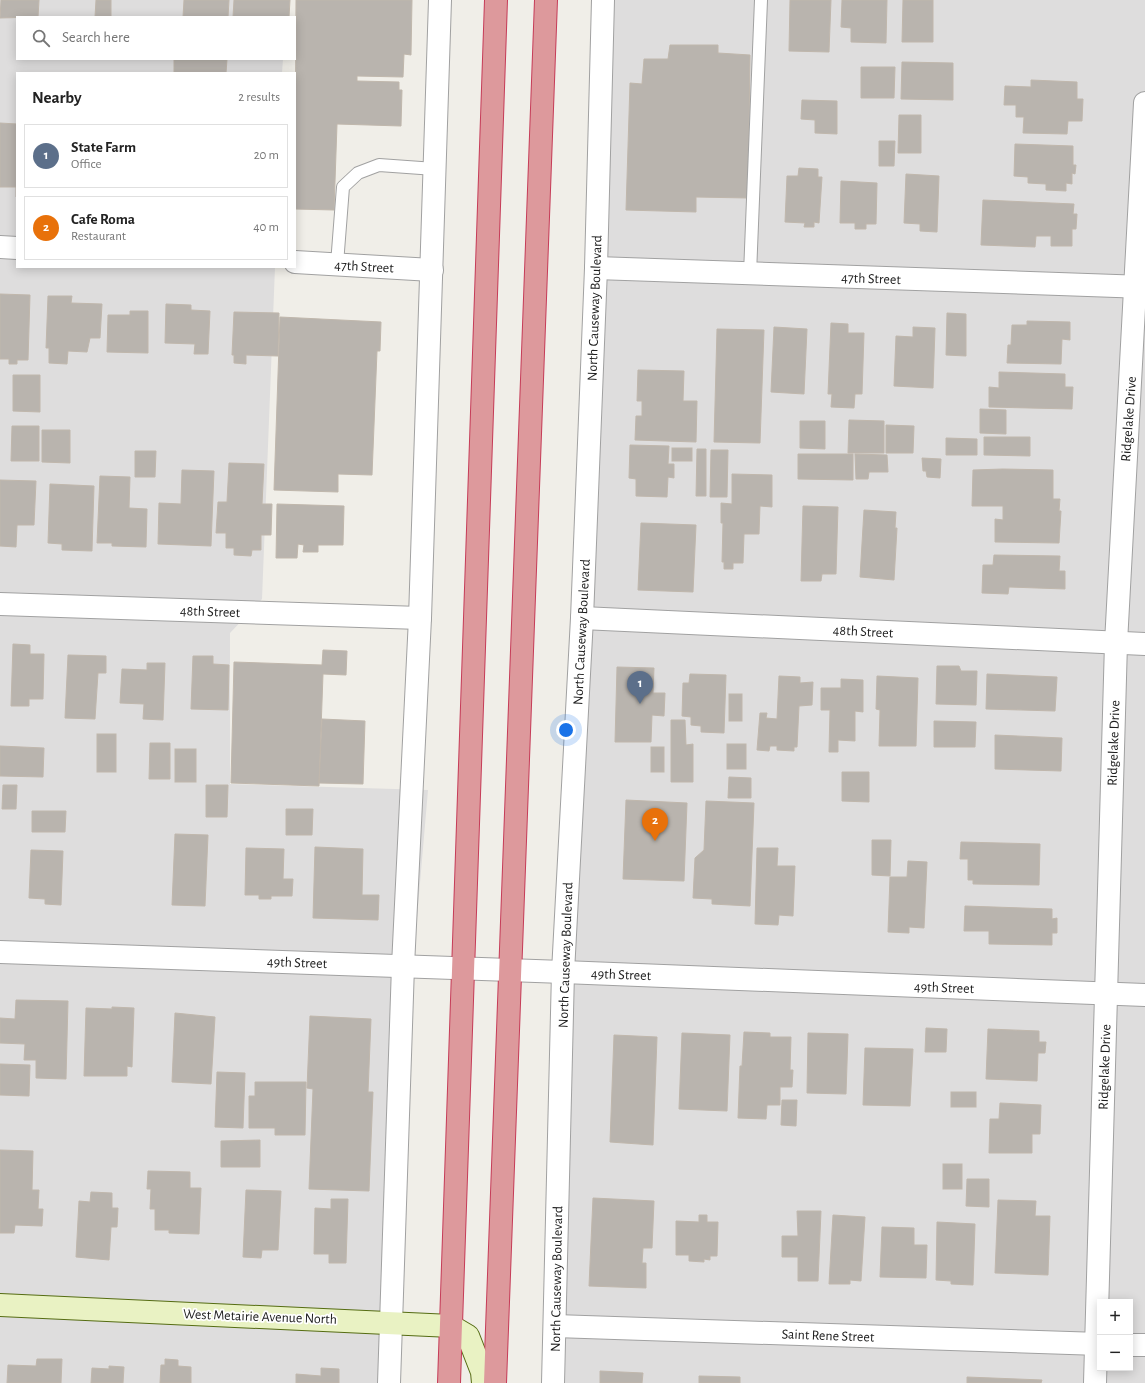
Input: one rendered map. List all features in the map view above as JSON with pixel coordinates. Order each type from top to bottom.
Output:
[{"type":"highway","points":[[449,1383],[496,0]]},
{"type":"highway","points":[[495,1383],[546,0]]},
{"type":"main road","name":"West Metairie Avenue North","points":[[0,1305],[391,1322],[451,1326],[468,1336],[482,1372],[483,1383]]},
{"type":"street","points":[[388,1383],[403,966],[420,618],[440,0]]},
{"type":"street","name":"North Causeway Boulevard","points":[[553,1383],[563,972],[582,618],[596,268],[603,0]]},
{"type":"street","name":"Ridgelake Drive","points":[[1098,1335],[1116,643],[1141,287],[1145,103]]},
{"type":"street","points":[[0,247],[16,248]]},
{"type":"street","name":"47th Street","points":[[296,262],[432,270]]},
{"type":"street","name":"47th Street","points":[[596,268],[1141,287]]},
{"type":"street","name":"48th Street","points":[[0,604],[420,618]]},
{"type":"street","name":"48th Street","points":[[582,618],[1145,644]]},
{"type":"street","name":"49th Street","points":[[0,952],[1145,995]]},
{"type":"street","name":"Saint Rene Street","points":[[555,1326],[1097,1344]]},
{"type":"street","points":[[1133,1345],[1145,1345]]},
{"type":"street","name":"Ridgelake Drive","points":[[1094,1383],[1097,1354]]},
{"type":"lane","points":[[750,274],[761,0]]},
{"type":"lane","points":[[337,264],[344,187],[358,173],[379,165],[435,170]]},
{"type":"shaded area","points":[[0,0],[285,0],[284,16],[16,16],[16,60],[283,60],[282,72],[16,72],[16,268],[275,268],[262,599],[230,633],[230,784],[428,790],[377,1383],[0,1383]]},
{"type":"shaded area","points":[[603,0],[1145,0],[1145,1383],[561,1383]]},
{"type":"building","points":[[1,0],[39,0],[38,16],[0,18]]},
{"type":"building","points":[[96,0],[111,0],[111,16],[95,16]]},
{"type":"building","points":[[184,0],[229,0],[228,16],[183,16]]},
{"type":"building","points":[[234,0],[290,0],[289,16],[233,16]]},
{"type":"building","points":[[296,0],[412,0],[411,55],[404,54],[403,77],[357,76],[357,81],[399,82],[399,90],[402,90],[401,126],[337,124],[334,210],[296,209]]},
{"type":"building","points":[[790,0],[831,0],[829,52],[789,51]]},
{"type":"building","points":[[842,0],[887,0],[886,43],[851,42],[851,28],[841,27]]},
{"type":"building","points":[[903,0],[933,0],[933,42],[902,42]]},
{"type":"building","points":[[670,45],[718,45],[718,53],[750,55],[748,198],[696,197],[696,212],[626,210],[630,83],[642,84],[644,59],[668,59]]},
{"type":"building","points":[[174,60],[227,60],[226,72],[174,72]]},
{"type":"building","points":[[902,62],[953,63],[953,100],[901,99]]},
{"type":"building","points":[[861,67],[895,67],[894,98],[861,98]]},
{"type":"building","points":[[1031,80],[1077,82],[1077,99],[1083,99],[1082,121],[1068,121],[1067,134],[1023,133],[1024,117],[1016,117],[1016,105],[1004,105],[1005,86],[1031,87]]},
{"type":"building","points":[[802,100],[837,101],[837,134],[815,133],[815,120],[801,119]]},
{"type":"building","points":[[899,115],[921,115],[921,153],[898,153]]},
{"type":"building","points":[[0,123],[16,124],[16,187],[0,187]]},
{"type":"building","points":[[879,141],[895,141],[894,166],[879,166]]},
{"type":"building","points":[[1015,144],[1073,146],[1073,165],[1076,165],[1075,174],[1072,173],[1072,184],[1066,183],[1066,191],[1046,190],[1046,184],[1028,183],[1028,177],[1014,176]]},
{"type":"building","points":[[799,168],[818,169],[818,177],[822,177],[819,223],[814,222],[814,227],[804,227],[805,223],[785,222],[787,176],[798,176]]},
{"type":"building","points":[[906,174],[939,176],[937,232],[920,231],[920,224],[904,223]]},
{"type":"building","points":[[841,181],[877,183],[876,224],[866,224],[866,229],[855,229],[855,223],[840,223]]},
{"type":"building","points":[[983,200],[1074,204],[1073,214],[1077,214],[1076,229],[1072,229],[1072,246],[1051,246],[1051,236],[1036,236],[1035,247],[981,245]]},
{"type":"building","points":[[0,294],[30,295],[28,360],[17,360],[17,364],[9,364],[9,359],[0,359]]},
{"type":"building","points":[[48,296],[72,296],[71,303],[102,304],[100,338],[90,338],[87,352],[68,351],[67,364],[49,363],[49,348],[46,348]]},
{"type":"building","points":[[166,304],[191,305],[191,310],[210,311],[208,354],[194,354],[195,344],[165,343]]},
{"type":"building","points":[[130,311],[148,311],[148,353],[107,352],[108,315],[130,315]]},
{"type":"building","points":[[234,312],[279,313],[278,356],[246,355],[246,364],[234,363],[234,355],[232,355]]},
{"type":"building","points":[[947,313],[966,314],[966,356],[946,355]]},
{"type":"building","points":[[280,317],[381,322],[380,351],[377,351],[372,475],[338,474],[338,492],[274,490]]},
{"type":"building","points":[[1027,321],[1070,322],[1070,340],[1062,339],[1061,364],[1007,363],[1008,345],[1011,345],[1012,325],[1027,325]]},
{"type":"building","points":[[831,323],[848,324],[848,333],[864,333],[862,394],[855,394],[854,408],[831,407],[832,394],[828,394]]},
{"type":"building","points":[[774,327],[807,329],[804,394],[771,392]]},
{"type":"building","points":[[913,327],[935,328],[933,388],[894,386],[896,336],[913,337]]},
{"type":"building","points":[[717,329],[764,330],[760,443],[714,442]]},
{"type":"building","points":[[638,370],[684,371],[683,401],[697,401],[696,442],[635,440],[636,416],[642,416],[642,401],[637,401]]},
{"type":"building","points":[[999,372],[1065,374],[1065,387],[1073,387],[1072,409],[989,407],[989,387],[999,388]]},
{"type":"building","points":[[13,375],[40,375],[40,412],[13,411]]},
{"type":"building","points":[[980,409],[1006,410],[1006,434],[980,433]]},
{"type":"building","points":[[849,420],[884,421],[884,453],[848,453]]},
{"type":"building","points":[[800,421],[825,421],[825,449],[800,448]]},
{"type":"building","points":[[886,425],[914,426],[913,453],[886,453]]},
{"type":"building","points":[[12,426],[39,426],[39,461],[11,461]]},
{"type":"building","points":[[42,430],[70,430],[70,463],[42,462]]},
{"type":"building","points":[[984,437],[1030,437],[1030,456],[984,455]]},
{"type":"building","points":[[946,438],[977,439],[977,455],[946,455]]},
{"type":"building","points":[[630,445],[669,446],[668,464],[674,464],[674,478],[668,477],[667,497],[636,496],[636,479],[629,478]]},
{"type":"building","points":[[672,448],[692,448],[692,461],[672,461]]},
{"type":"building","points":[[697,449],[706,449],[706,496],[696,496]]},
{"type":"building","points":[[711,450],[728,450],[727,497],[710,497]]},
{"type":"building","points":[[135,451],[156,451],[155,477],[135,477]]},
{"type":"building","points":[[798,454],[853,454],[853,480],[798,479]]},
{"type":"building","points":[[855,454],[887,455],[888,472],[869,472],[868,479],[856,479]]},
{"type":"building","points":[[922,458],[941,459],[940,478],[927,477],[926,471],[923,471]]},
{"type":"building","points":[[229,463],[264,464],[262,504],[272,504],[271,535],[261,535],[261,550],[252,550],[251,556],[234,555],[234,548],[226,548],[226,533],[216,533],[218,502],[227,502]]},
{"type":"building","points":[[182,470],[214,471],[211,546],[158,544],[159,503],[181,504]]},
{"type":"building","points":[[973,470],[1053,470],[1053,499],[1060,499],[1059,511],[1061,511],[1059,543],[995,542],[995,519],[1003,520],[1003,506],[972,506]]},
{"type":"building","points":[[732,474],[772,475],[772,507],[760,506],[759,534],[744,534],[743,563],[733,563],[733,569],[724,569],[724,562],[722,562],[723,523],[721,523],[721,503],[732,504]]},
{"type":"building","points":[[100,476],[130,477],[129,508],[147,509],[146,547],[112,546],[112,543],[97,543]]},
{"type":"building","points":[[0,480],[36,481],[34,525],[17,525],[16,547],[0,546]]},
{"type":"building","points":[[50,484],[94,486],[92,551],[62,550],[62,544],[48,543]]},
{"type":"building","points":[[277,504],[344,506],[343,545],[318,545],[318,552],[303,552],[304,545],[298,544],[297,558],[276,558]]},
{"type":"building","points":[[803,506],[838,507],[836,574],[822,574],[821,581],[801,581]]},
{"type":"building","points":[[864,510],[896,512],[895,528],[897,528],[894,580],[860,577]]},
{"type":"building","points":[[641,523],[696,525],[693,592],[638,590]]},
{"type":"building","points":[[994,555],[1060,556],[1059,571],[1065,571],[1065,589],[1009,587],[1008,594],[982,593],[983,565],[993,565]]},
{"type":"building","points":[[13,644],[30,645],[30,654],[44,654],[43,699],[29,699],[29,706],[11,706]]},
{"type":"building","points":[[323,650],[347,651],[346,675],[323,674],[319,786],[231,783],[234,662],[322,665]]},
{"type":"building","points":[[68,655],[106,656],[106,673],[98,673],[95,719],[65,718]]},
{"type":"building","points":[[193,656],[213,656],[213,664],[229,665],[228,710],[191,709]]},
{"type":"building","points":[[147,663],[165,663],[163,720],[143,719],[144,704],[120,703],[122,669],[147,670]]},
{"type":"building","points":[[937,666],[959,666],[961,671],[977,671],[976,705],[936,704]]},
{"type":"building","points":[[617,667],[654,668],[653,693],[665,693],[664,716],[652,715],[651,742],[615,742]]},
{"type":"building","points":[[690,674],[726,675],[724,733],[701,732],[701,726],[691,725],[691,717],[682,716],[683,683],[689,683]]},
{"type":"building","points":[[987,674],[1057,677],[1055,711],[986,709]]},
{"type":"building","points":[[779,676],[800,677],[800,683],[813,682],[812,705],[799,706],[797,747],[794,747],[794,751],[777,750],[777,746],[770,746],[769,751],[757,750],[760,713],[767,713],[766,718],[777,719]]},
{"type":"building","points":[[877,676],[918,678],[916,746],[879,746],[880,710],[876,709]]},
{"type":"building","points":[[841,679],[863,680],[863,712],[855,711],[855,741],[838,740],[838,752],[829,752],[830,710],[821,710],[821,688],[841,688]]},
{"type":"building","points":[[729,694],[742,694],[742,721],[729,721]]},
{"type":"building","points":[[322,719],[365,721],[363,784],[319,783]]},
{"type":"building","points":[[671,720],[685,720],[686,745],[693,744],[693,782],[671,782]]},
{"type":"building","points":[[934,721],[976,722],[975,747],[934,747]]},
{"type":"building","points":[[97,734],[116,734],[116,772],[97,772]]},
{"type":"building","points":[[995,735],[1062,738],[1061,771],[995,769]]},
{"type":"building","points":[[150,743],[170,743],[170,779],[149,779]]},
{"type":"building","points":[[727,744],[746,744],[746,769],[727,769]]},
{"type":"building","points":[[0,746],[44,748],[43,777],[0,776]]},
{"type":"building","points":[[651,747],[664,747],[664,772],[651,772]]},
{"type":"building","points":[[175,749],[196,749],[196,782],[175,782]]},
{"type":"building","points":[[842,772],[869,772],[869,802],[842,801]]},
{"type":"building","points":[[729,777],[751,778],[751,798],[728,798]]},
{"type":"building","points":[[3,785],[17,785],[16,809],[2,809]]},
{"type":"building","points":[[206,785],[228,785],[227,817],[206,817]]},
{"type":"building","points":[[626,800],[687,803],[684,881],[623,879]]},
{"type":"building","points":[[706,801],[754,803],[750,906],[712,904],[712,899],[693,898],[695,858],[704,850]]},
{"type":"building","points":[[286,809],[313,809],[312,835],[286,835]]},
{"type":"building","points":[[32,811],[66,811],[65,832],[32,832]]},
{"type":"building","points":[[175,834],[208,835],[205,906],[172,905]]},
{"type":"building","points":[[872,840],[891,840],[890,876],[872,875]]},
{"type":"building","points":[[961,842],[1040,844],[1039,885],[973,884],[973,880],[968,880],[968,859],[960,859]]},
{"type":"building","points":[[315,847],[363,849],[362,895],[379,895],[378,920],[313,918]]},
{"type":"building","points":[[246,848],[284,849],[283,879],[293,879],[292,896],[271,896],[271,899],[259,899],[259,895],[245,895]]},
{"type":"building","points":[[757,848],[778,848],[777,866],[795,866],[793,916],[779,915],[778,925],[755,924]]},
{"type":"building","points":[[31,850],[63,851],[61,905],[45,904],[45,899],[29,898]]},
{"type":"building","points":[[908,861],[927,862],[924,928],[909,927],[909,933],[888,932],[890,877],[907,877]]},
{"type":"building","points":[[965,906],[1052,909],[1052,919],[1057,918],[1057,933],[1052,933],[1052,945],[989,944],[989,931],[964,931]]},
{"type":"building","points":[[16,1000],[68,1001],[66,1079],[36,1078],[36,1060],[24,1060],[25,1044],[0,1043],[0,1018],[15,1019]]},
{"type":"building","points":[[112,1007],[134,1008],[132,1067],[127,1066],[127,1076],[84,1076],[86,1008],[112,1009]]},
{"type":"building","points":[[175,1013],[215,1017],[211,1084],[172,1082]]},
{"type":"building","points":[[310,1016],[371,1019],[368,1092],[373,1092],[369,1191],[309,1189],[313,1089],[307,1088]]},
{"type":"building","points":[[926,1028],[947,1029],[946,1052],[925,1052]]},
{"type":"building","points":[[988,1029],[1039,1031],[1039,1042],[1046,1042],[1045,1053],[1038,1053],[1037,1081],[986,1079]]},
{"type":"building","points":[[744,1032],[770,1033],[770,1037],[791,1037],[790,1070],[793,1070],[792,1087],[780,1087],[780,1105],[767,1105],[766,1119],[738,1118],[740,1066],[742,1066]]},
{"type":"building","points":[[682,1033],[730,1035],[727,1111],[679,1109]]},
{"type":"building","points":[[808,1033],[848,1034],[846,1094],[807,1093]]},
{"type":"building","points":[[614,1035],[657,1037],[653,1145],[610,1142]]},
{"type":"building","points":[[865,1048],[913,1049],[910,1106],[863,1105]]},
{"type":"building","points":[[0,1064],[30,1065],[29,1096],[0,1095]]},
{"type":"building","points":[[217,1072],[245,1073],[243,1128],[215,1127]]},
{"type":"building","points":[[255,1082],[306,1082],[305,1135],[275,1135],[275,1128],[249,1128],[249,1096],[255,1096]]},
{"type":"building","points":[[951,1092],[976,1092],[976,1107],[951,1107]]},
{"type":"building","points":[[782,1100],[797,1100],[796,1126],[781,1125]]},
{"type":"building","points":[[1000,1103],[1041,1105],[1040,1134],[1032,1134],[1032,1153],[989,1153],[990,1119],[999,1119]]},
{"type":"building","points":[[260,1140],[260,1167],[221,1167],[221,1141]]},
{"type":"building","points":[[0,1150],[33,1151],[32,1190],[39,1190],[38,1209],[43,1209],[42,1226],[15,1225],[14,1233],[0,1233]]},
{"type":"building","points":[[943,1164],[962,1164],[962,1189],[943,1189]]},
{"type":"building","points":[[148,1171],[190,1172],[190,1188],[201,1188],[199,1234],[169,1233],[169,1230],[155,1230],[155,1209],[150,1209],[151,1189],[147,1189]]},
{"type":"building","points":[[967,1179],[989,1179],[989,1207],[966,1206]]},
{"type":"building","points":[[246,1190],[281,1191],[278,1250],[262,1250],[261,1258],[243,1257]]},
{"type":"building","points":[[91,1192],[112,1193],[112,1208],[118,1208],[117,1227],[111,1227],[109,1260],[76,1257],[79,1201],[90,1202]]},
{"type":"building","points":[[593,1198],[654,1201],[652,1248],[643,1248],[642,1263],[646,1263],[646,1288],[589,1286]]},
{"type":"building","points":[[331,1199],[348,1199],[346,1263],[329,1263],[329,1254],[314,1254],[315,1208],[331,1209]]},
{"type":"building","points":[[998,1200],[1036,1201],[1035,1216],[1050,1216],[1048,1275],[995,1273]]},
{"type":"building","points":[[797,1211],[821,1211],[818,1281],[798,1281],[798,1257],[782,1257],[782,1236],[798,1236]]},
{"type":"building","points":[[699,1215],[707,1215],[707,1222],[718,1222],[717,1256],[710,1256],[710,1260],[704,1259],[704,1262],[689,1261],[689,1255],[676,1255],[676,1221],[699,1222]]},
{"type":"building","points":[[833,1215],[865,1217],[861,1281],[850,1280],[850,1284],[829,1284]]},
{"type":"building","points":[[937,1222],[975,1224],[973,1285],[951,1284],[951,1281],[936,1280]]},
{"type":"building","points":[[882,1227],[914,1228],[914,1245],[927,1245],[926,1278],[880,1277]]},
{"type":"building","points":[[37,1359],[62,1359],[61,1383],[7,1383],[8,1365],[36,1366]]},
{"type":"building","points":[[165,1359],[178,1360],[178,1366],[191,1367],[191,1383],[160,1383],[161,1365],[165,1365]]},
{"type":"building","points":[[109,1366],[124,1367],[123,1383],[91,1383],[92,1368],[109,1369]]},
{"type":"building","points":[[321,1368],[339,1369],[339,1383],[296,1383],[296,1374],[321,1376]]},
{"type":"building","points":[[600,1371],[643,1373],[642,1383],[600,1383]]},
{"type":"building","points":[[699,1376],[740,1377],[740,1383],[699,1383]]},
{"type":"building","points":[[967,1377],[1042,1380],[1041,1383],[967,1383]]},
{"type":"place","name":"State Farm","points":[[640,704]]},
{"type":"place","name":"Cafe Roma","points":[[655,841]]}]
